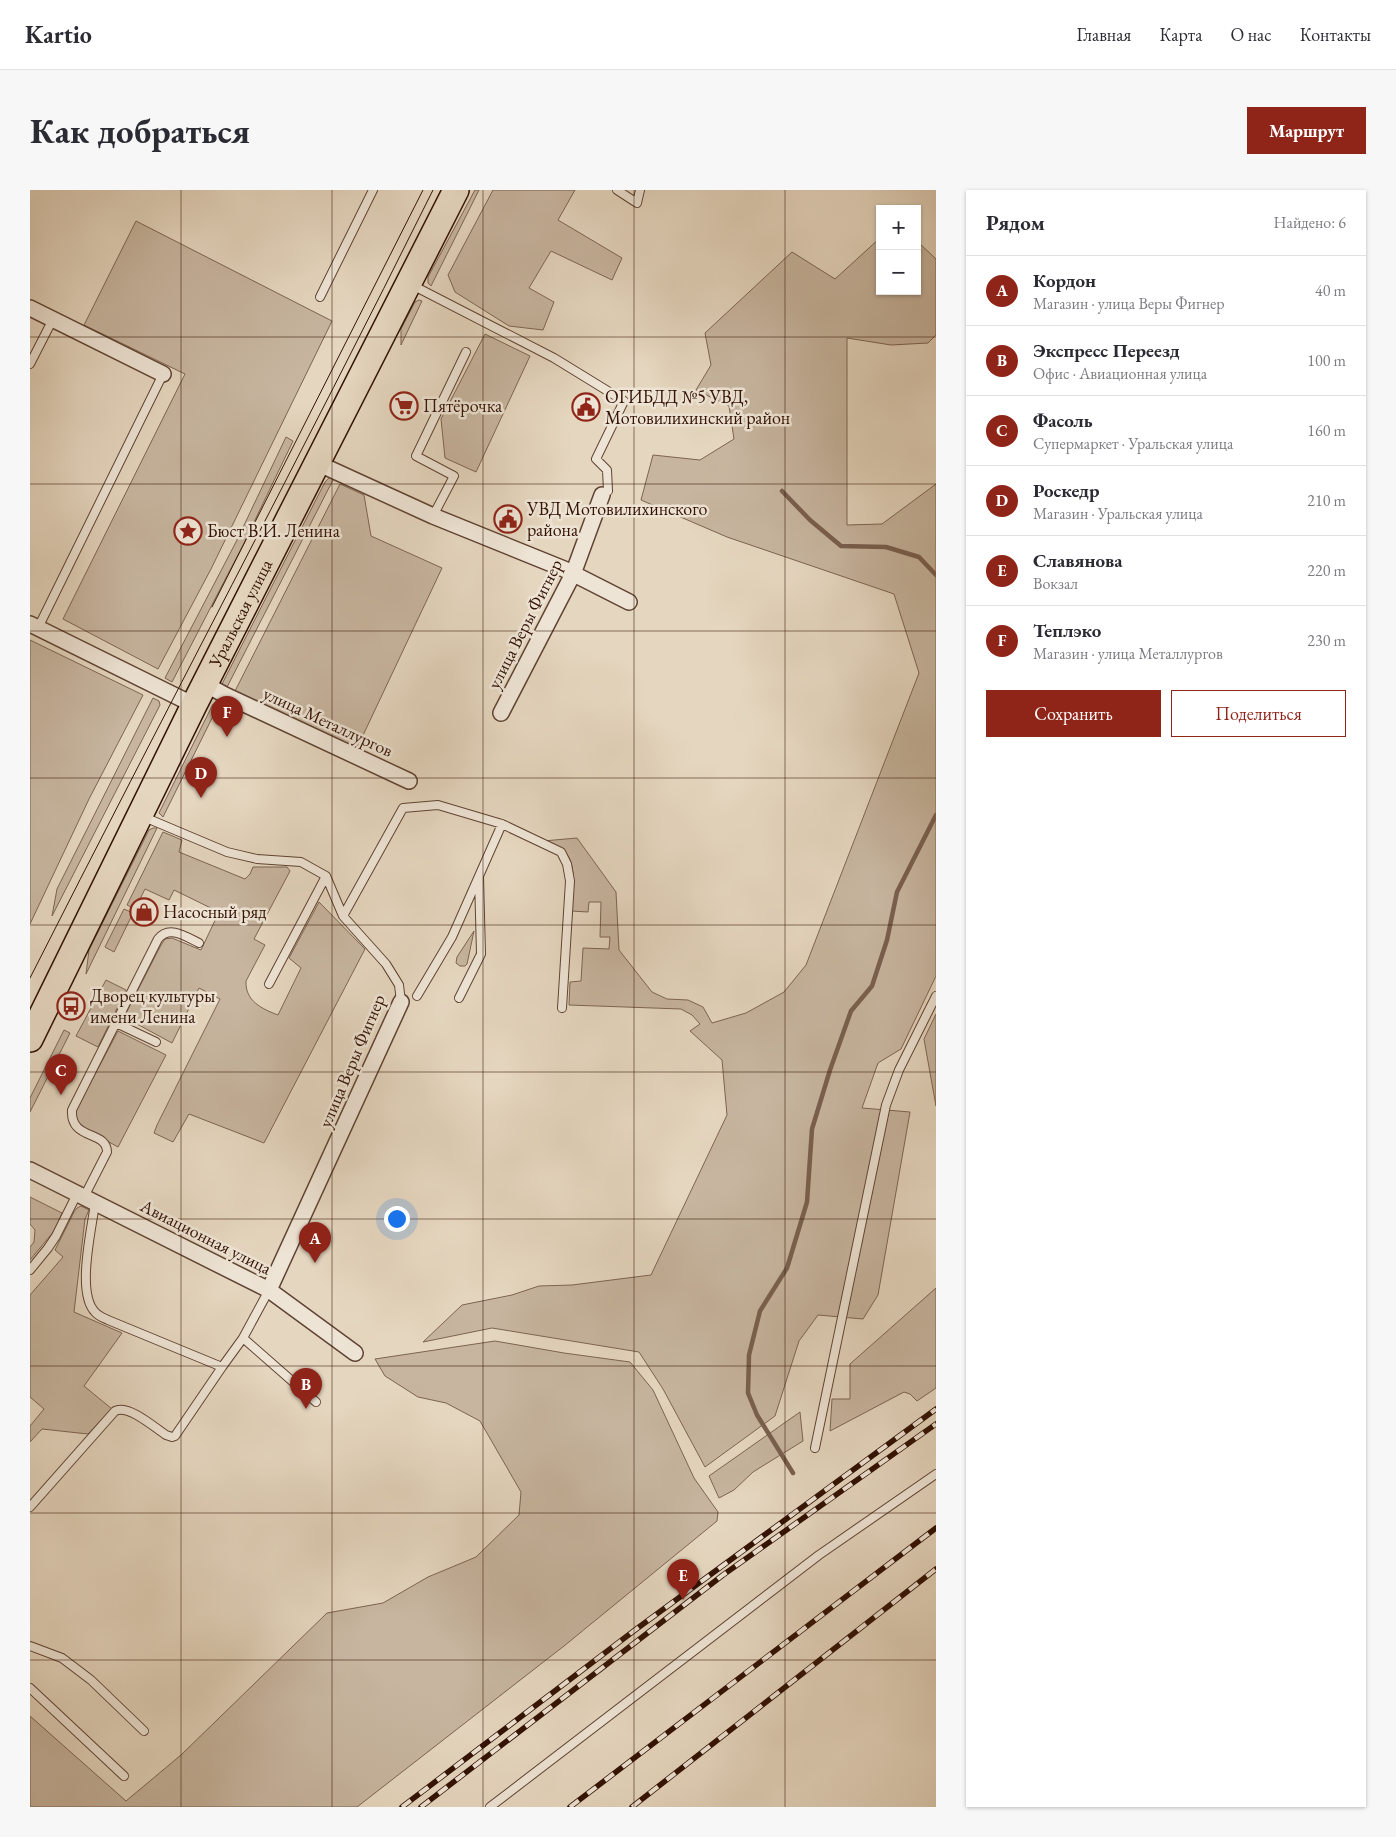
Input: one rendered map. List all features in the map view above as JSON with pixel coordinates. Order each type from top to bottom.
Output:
[{"type":"main road","name":"Уральская улица","points":[[30,1039],[199,695],[456,190]]},
{"type":"street","points":[[30,308],[164,374]]},
{"type":"street","points":[[317,463],[433,516],[573,574],[629,602]]},
{"type":"street","name":"улица Веры Фигнер","points":[[501,713],[573,574],[605,493]]},
{"type":"street","name":"улица Металлургов","points":[[34,626],[199,695],[225,695],[409,780]]},
{"type":"street","name":"улица Веры Фигнер","points":[[270,1290],[401,1002]]},
{"type":"street","name":"Авиационная улица","points":[[30,1170],[270,1290],[355,1353]]},
{"type":"lane","points":[[320,297],[373,190]]},
{"type":"lane","points":[[617,190],[637,203],[640,190]]},
{"type":"lane","points":[[408,282],[554,358],[624,400],[596,459],[607,470],[605,493]]},
{"type":"lane","points":[[30,364],[53,319]]},
{"type":"lane","points":[[433,516],[454,476],[416,456],[466,352]]},
{"type":"lane","points":[[34,626],[164,374]]},
{"type":"lane","points":[[343,916],[403,808],[438,805],[502,824],[561,852],[567,864],[570,881],[562,1008]]},
{"type":"lane","points":[[140,815],[226,852],[257,858],[301,862],[326,876],[269,984]]},
{"type":"lane","points":[[417,996],[452,937],[479,872],[502,824]]},
{"type":"lane","points":[[459,998],[481,954],[479,872]]},
{"type":"lane","name":"улица Веры Фигнер","points":[[326,876],[343,916],[386,964],[400,985],[401,1002]]},
{"type":"lane","points":[[30,1270],[85,1198],[106,1152],[107,1148],[103,1141],[77,1128],[73,1124],[72,1110],[158,940],[162,934],[169,932],[177,933],[199,943]]},
{"type":"lane","points":[[815,1448],[886,1105],[899,1070],[936,996]]},
{"type":"lane","points":[[116,1023],[156,1042]]},
{"type":"lane","points":[[85,1198],[86,1287],[88,1300],[95,1312],[108,1320],[222,1366]]},
{"type":"lane","points":[[30,1507],[115,1411],[120,1409],[129,1411],[166,1435],[175,1436],[243,1338],[270,1290]]},
{"type":"lane","points":[[243,1338],[316,1402]]},
{"type":"lane","points":[[490,1807],[811,1561],[936,1474]]},
{"type":"lane","points":[[30,1646],[62,1658],[91,1680],[144,1731]]},
{"type":"lane","points":[[30,1688],[124,1776]]},
{"type":"shaded area","points":[[475,190],[479,190],[431,286],[428,283],[428,277]]},
{"type":"shaded area","points":[[493,190],[575,190],[558,220],[622,258],[612,280],[551,251],[529,288],[554,302],[543,330],[509,326],[455,292],[448,275]]},
{"type":"shaded area","points":[[136,221],[332,321],[211,569],[158,669],[63,619],[185,374],[84,325]]},
{"type":"shaded area","points":[[876,242],[876,295],[921,295],[921,245],[936,259],[936,335],[928,343],[891,345],[847,338],[847,525],[882,524],[936,484],[936,976],[901,1049],[878,1063],[862,1108],[910,1112],[878,1295],[863,1319],[818,1315],[799,1341],[775,1416],[705,1467],[663,1389],[639,1352],[492,1328],[423,1342],[462,1305],[512,1295],[539,1286],[572,1285],[651,1275],[727,1115],[722,1060],[690,1031],[700,1024],[692,1015],[681,1009],[569,1005],[570,982],[581,981],[583,948],[609,949],[610,937],[600,937],[601,902],[589,902],[588,912],[571,911],[572,864],[563,850],[543,841],[577,838],[616,892],[619,950],[652,992],[667,999],[688,1000],[703,1007],[712,1023],[746,1013],[784,992],[806,965],[919,673],[894,594],[727,537],[641,500],[653,455],[700,460],[734,439],[729,406],[696,390],[711,365],[705,333],[792,252],[835,279]]},
{"type":"shaded area","points":[[422,301],[401,345],[401,329],[415,302]]},
{"type":"shaded area","points":[[485,334],[530,356],[476,472],[445,458],[441,419]]},
{"type":"shaded area","points":[[286,437],[293,441],[243,545],[172,682],[165,678],[236,542]]},
{"type":"shaded area","points":[[330,477],[334,478],[225,691],[222,684],[325,482]]},
{"type":"shaded area","points":[[340,484],[364,495],[371,536],[442,568],[357,748],[344,747],[233,695]]},
{"type":"shaded area","points":[[30,640],[143,695],[89,799],[30,924]]},
{"type":"shaded area","points":[[153,698],[159,701],[160,705],[52,916],[57,889]]},
{"type":"shaded area","points":[[213,704],[219,704],[163,817],[159,813]]},
{"type":"shaded area","points":[[157,828],[86,974],[89,950],[149,830]]},
{"type":"shaded area","points":[[163,832],[182,840],[179,852],[245,879],[253,867],[287,867],[290,871],[254,939],[265,945],[246,981],[246,988],[251,999],[266,1010],[278,1015],[301,968],[289,958],[319,902],[365,949],[264,1143],[189,1114],[173,1142],[154,1133],[220,999],[199,988],[172,1043],[124,1017],[165,939],[172,938],[201,950],[219,912],[174,890],[169,900],[145,889],[135,909],[127,905]]},
{"type":"shaded area","points":[[124,909],[133,913],[114,952],[105,947]]},
{"type":"shaded area","points":[[474,931],[467,964],[460,966],[456,963],[457,957]]},
{"type":"shaded area","points":[[106,980],[126,990],[98,1047],[76,1036]]},
{"type":"shaded area","points":[[936,1014],[936,1106],[924,1039]]},
{"type":"shaded area","points":[[64,1030],[70,1033],[30,1112],[30,1098]]},
{"type":"shaded area","points":[[118,1031],[166,1055],[118,1147],[82,1127],[77,1121],[76,1110]]},
{"type":"shaded area","points":[[30,1197],[62,1213],[55,1230],[30,1260],[30,1247],[34,1242],[35,1230],[30,1224]]},
{"type":"shaded area","points":[[81,1206],[89,1210],[85,1219],[74,1312],[122,1333],[84,1386],[112,1409],[88,1434],[42,1429],[30,1442],[30,1426],[44,1409],[30,1397],[30,1295],[63,1257],[55,1250],[74,1212]]},
{"type":"shaded area","points":[[936,1288],[936,1388],[917,1401],[910,1394],[904,1392],[830,1431],[832,1399],[850,1399],[850,1364]]},
{"type":"shaded area","points":[[495,1341],[630,1362],[653,1390],[694,1478],[718,1512],[717,1521],[564,1646],[357,1807],[30,1807],[30,1716],[126,1801],[181,1755],[327,1613],[383,1603],[428,1577],[476,1557],[519,1515],[521,1492],[480,1421],[446,1403],[418,1397],[385,1376],[375,1359]]},
{"type":"shaded area","points":[[800,1412],[803,1441],[753,1472],[734,1490],[719,1498],[709,1476]]},
{"type":"waterway","points":[[782,491],[810,520],[841,546],[886,547],[919,557],[936,575]]},
{"type":"waterway","points":[[793,1473],[757,1415],[748,1393],[749,1355],[760,1311],[787,1268],[807,1202],[812,1129],[830,1070],[851,1011],[872,986],[887,940],[897,892],[936,815]]},
{"type":"tram line","points":[[212,607],[423,190]]},
{"type":"tram line","points":[[30,978],[433,190]]},
{"type":"railway","points":[[402,1807],[635,1630],[936,1409]]},
{"type":"railway","points":[[421,1807],[723,1575],[936,1424]]},
{"type":"railway","points":[[570,1807],[936,1528]]},
{"type":"railway","points":[[632,1807],[936,1569]]},
{"type":"place","name":"Пятёрочка","points":[[404,406]]},
{"type":"place","name":"ОГИБДД №5 УВД, Мотовилихинский район","points":[[586,407]]},
{"type":"place","name":"УВД Мотовилихинского района","points":[[508,519]]},
{"type":"place","name":"Бюст В.И. Ленина","points":[[188,531]]},
{"type":"place","name":"Теплэко","points":[[227,737]]},
{"type":"place","name":"Роскедр","points":[[201,798]]},
{"type":"place","name":"Насосный ряд","points":[[144,912]]},
{"type":"place","name":"Дворец культуры имени Ленина","points":[[71,1006]]},
{"type":"place","name":"Фасоль","points":[[61,1095]]},
{"type":"place","name":"Кордон","points":[[315,1263]]},
{"type":"place","name":"Экспресс Переезд","points":[[306,1409]]},
{"type":"place","name":"Славянова","points":[[683,1600]]}]
